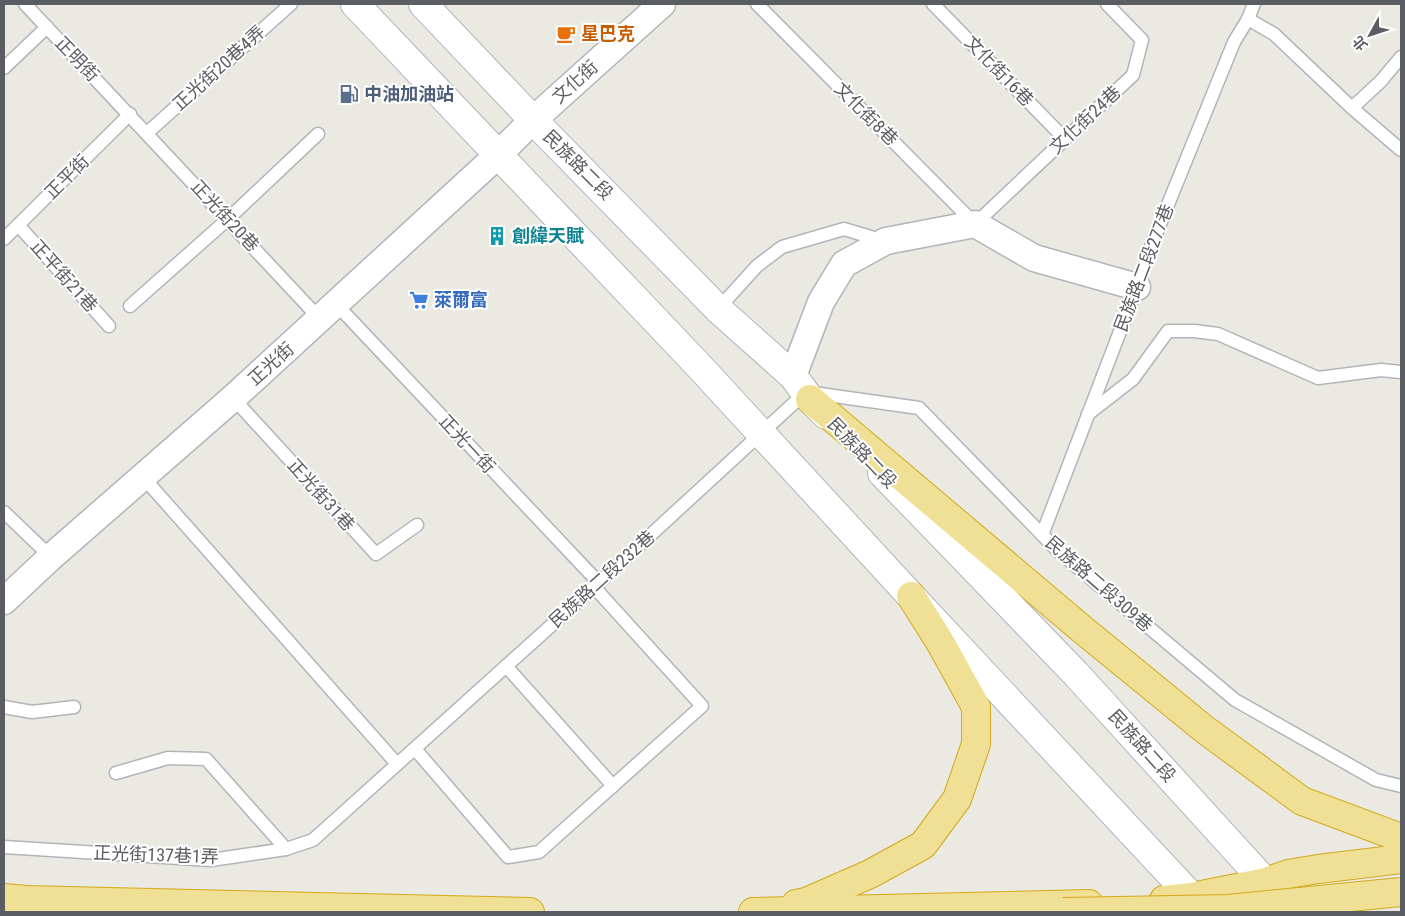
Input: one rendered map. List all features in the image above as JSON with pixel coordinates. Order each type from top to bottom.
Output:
[{"type":"highway","points":[[803,389],[1083,630],[1204,729],[1302,801],[1401,838]]},
{"type":"highway","points":[[739,912],[806,902],[870,874],[923,845],[956,799],[976,744],[976,707],[940,642],[911,596]]},
{"type":"highway","points":[[753,912],[1117,903],[1199,905],[1288,874],[1401,859]]},
{"type":"highway","points":[[1064,912],[1228,909],[1401,892]]},
{"type":"highway","points":[[4,898],[530,912]]},
{"type":"main road","points":[[355,4],[761,432],[1199,905]]},
{"type":"main road","name":"民族路二段","points":[[423,4],[533,120],[718,309],[803,389],[1076,674],[1292,912]]},
{"type":"street","name":"文化街","points":[[533,120],[662,4]]},
{"type":"street","name":"正光街","points":[[4,601],[51,557],[328,312],[499,154],[533,120]]},
{"type":"street","points":[[803,389],[821,302],[844,264],[886,242],[975,224],[1034,258],[1137,287]]},
{"type":"lane","name":"正明街","points":[[25,4],[130,114]]},
{"type":"lane","name":"正光街20巷4弄","points":[[147,133],[291,4]]},
{"type":"lane","name":"文化街8巷","points":[[757,4],[975,224]]},
{"type":"lane","name":"文化街16巷","points":[[933,4],[1064,138]]},
{"type":"lane","name":"文化街24巷","points":[[975,224],[1064,138],[1133,75],[1142,40],[1107,4]]},
{"type":"lane","name":"民族路二段277巷","points":[[1042,535],[1154,239],[1234,42],[1248,20],[1254,4]]},
{"type":"lane","points":[[1248,20],[1274,34],[1352,108],[1401,150]]},
{"type":"lane","points":[[4,68],[47,27]]},
{"type":"lane","points":[[1352,108],[1381,81],[1401,57]]},
{"type":"lane","name":"正光街20巷","points":[[130,114],[228,219],[328,312]]},
{"type":"lane","name":"正平街","points":[[4,239],[130,114]]},
{"type":"lane","points":[[130,306],[228,219],[318,134]]},
{"type":"lane","name":"正平街21巷","points":[[18,225],[110,326]]},
{"type":"lane","points":[[718,309],[757,266],[782,247],[844,229],[886,242]]},
{"type":"lane","name":"正光一街","points":[[328,312],[596,585],[702,706],[613,786]]},
{"type":"lane","points":[[1088,414],[1132,379],[1168,331],[1194,331],[1218,334],[1318,378],[1382,370],[1401,372]]},
{"type":"lane","name":"民族路二段232巷","points":[[397,764],[596,585],[761,432],[803,389]]},
{"type":"lane","name":"民族路二段309巷","points":[[803,389],[919,408],[1057,550],[1235,700],[1376,780],[1401,786]]},
{"type":"lane","name":"正光街31巷","points":[[233,398],[376,554],[417,525]]},
{"type":"lane","points":[[143,477],[397,764]]},
{"type":"lane","points":[[4,512],[51,557]]},
{"type":"lane","points":[[415,749],[508,856],[539,852],[613,786],[506,666]]},
{"type":"lane","points":[[4,707],[32,712],[74,707]]},
{"type":"lane","points":[[116,774],[168,758],[206,760],[286,849]]},
{"type":"lane","name":"正光街137巷1弄","points":[[4,847],[211,860],[286,849],[313,840],[397,764]]},
{"type":"place","name":"星巴克","points":[[566,34]]},
{"type":"place","name":"中油加油站","points":[[349,94]]},
{"type":"place","name":"創緯天賦","points":[[497,236]]},
{"type":"place","name":"萊爾富","points":[[419,300]]}]
